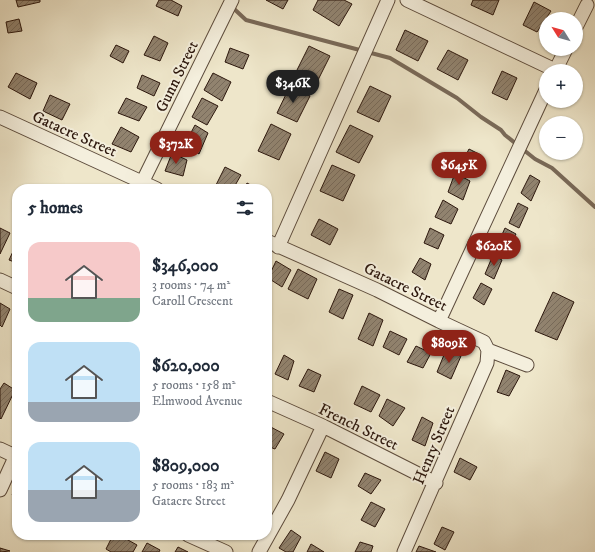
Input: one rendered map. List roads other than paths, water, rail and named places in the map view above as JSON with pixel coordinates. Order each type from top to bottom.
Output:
[{"type":"street","name":"Gunn Street","points":[[141,184],[232,0]]},
{"type":"street","points":[[272,244],[388,0]]},
{"type":"street","points":[[407,0],[542,64]]},
{"type":"street","points":[[583,13],[587,5]]},
{"type":"street","points":[[439,321],[539,105]]},
{"type":"street","name":"Gatacre Street","points":[[0,117],[139,184]]},
{"type":"street","name":"Gatacre Street","points":[[272,244],[377,290],[484,342],[488,350],[527,365]]},
{"type":"street","points":[[0,280],[12,286]]},
{"type":"street","name":"Henry Street","points":[[404,552],[436,483],[487,363],[488,350]]},
{"type":"street","name":"French Street","points":[[272,403],[323,426],[436,483]]},
{"type":"street","points":[[272,529],[288,500],[323,426]]},
{"type":"street","points":[[0,449],[12,454]]},
{"type":"street","points":[[0,490],[12,464]]},
{"type":"street","points":[[199,540],[226,552]]},
{"type":"street","points":[[259,552],[266,540]]},
{"type":"waterway","points":[[231,6],[246,20],[390,58],[457,98],[481,117],[501,130],[505,135],[535,159],[552,168],[595,207]]}]
